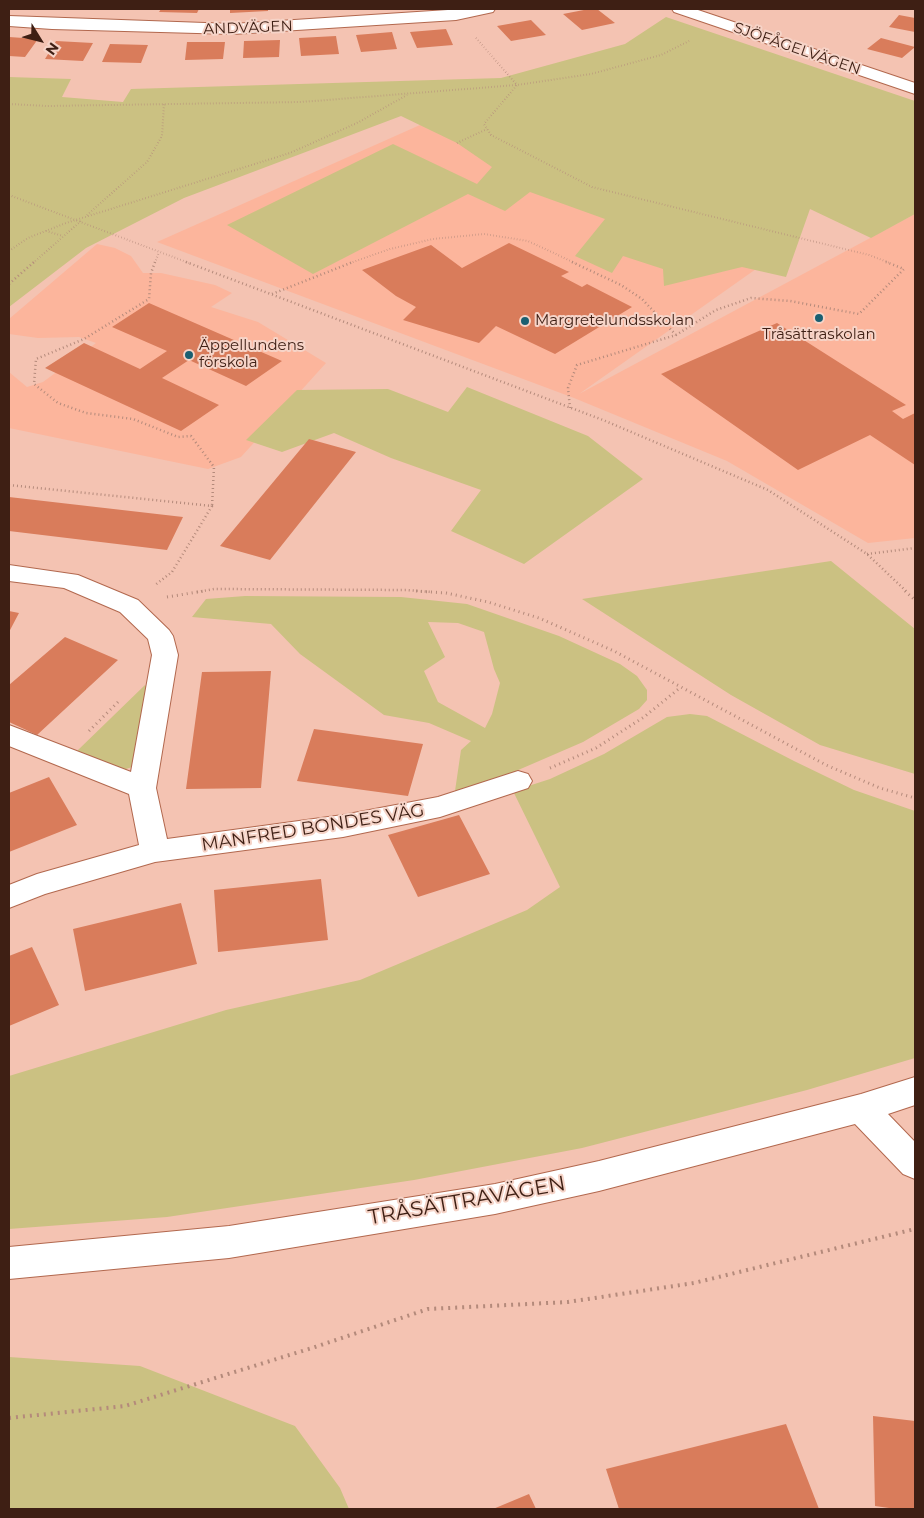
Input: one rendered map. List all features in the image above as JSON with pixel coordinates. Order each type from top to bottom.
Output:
[{"type":"street","points":[[9,17],[17,9]]},
{"type":"street","name":"ANDVÄGEN","points":[[9,21],[209,29],[298,26],[456,15],[487,9]]},
{"type":"street","name":"SJÖFÅGELVÄGEN","points":[[680,9],[912,84]]},
{"type":"street","points":[[9,573],[68,581],[129,606],[160,636],[164,655],[142,788],[155,851]]},
{"type":"street","points":[[9,736],[142,788]]},
{"type":"street","name":"MANFRED BONDES VÄG","points":[[9,897],[37,885],[155,851],[343,826],[440,808],[518,781]]},
{"type":"street","name":"TRÅSÄTTRAVÄGEN","points":[[9,1263],[229,1242],[495,1199],[600,1176],[862,1108],[915,1091]]},
{"type":"street","points":[[862,1108],[915,1164]]},
{"type":"path","points":[[456,15],[517,85]]},
{"type":"path","points":[[9,104],[47,106],[301,102],[517,85],[592,74],[661,55],[723,23]]},
{"type":"path","points":[[517,85],[484,124],[491,135],[592,188],[868,255],[904,269],[859,314],[790,301],[751,298],[716,310],[676,335],[577,365],[568,388],[570,408]]},
{"type":"path","points":[[9,251],[28,238],[86,216],[290,153],[357,123],[410,94]]},
{"type":"path","points":[[9,284],[146,162],[162,136],[164,104]]},
{"type":"path","points":[[457,143],[487,129]]},
{"type":"path","points":[[9,195],[570,408],[768,490],[867,554],[915,600]]},
{"type":"path","points":[[46,231],[64,236]]},
{"type":"path","points":[[271,294],[390,249],[433,239],[484,234],[528,242],[621,285],[642,299],[676,335]]},
{"type":"path","points":[[129,606],[172,572],[212,506],[214,467],[191,436],[178,436],[134,419],[77,409],[58,403],[34,384],[36,359],[84,339],[149,299],[151,273],[159,252]]},
{"type":"path","points":[[9,485],[212,506]]},
{"type":"path","points":[[867,554],[915,548]]},
{"type":"path","points":[[129,606],[195,591],[214,589],[406,590],[446,593],[488,602],[539,618],[614,651],[826,765],[880,788],[915,798]]},
{"type":"path","points":[[518,781],[596,748],[644,718],[681,687]]},
{"type":"path","points":[[64,757],[124,696]]},
{"type":"path","points":[[9,1418],[125,1406],[428,1310],[568,1302],[694,1283],[915,1229]]},
{"type":"shaded area","points":[[666,17],[915,101],[915,214],[871,238],[810,209],[786,277],[742,267],[664,286],[663,269],[623,256],[612,273],[575,256],[605,219],[530,192],[505,211],[468,194],[313,274],[227,225],[393,144],[477,184],[492,167],[457,143],[401,116],[184,198],[86,248],[9,307],[9,77],[71,79],[62,97],[123,102],[131,89],[501,78],[625,44]]},
{"type":"shaded area","points":[[429,121],[790,245],[579,394],[915,214],[915,538],[868,543],[727,461],[574,398],[157,242]]},
{"type":"shaded area","name":"Äppellundens förskola","points":[[97,244],[115,248],[131,256],[143,273],[161,273],[215,285],[232,293],[211,307],[258,322],[326,363],[241,457],[208,469],[9,428],[9,372],[27,387],[43,382],[96,343],[79,337],[38,338],[9,334],[9,319]]},
{"type":"shaded area","points":[[467,387],[588,436],[643,479],[524,564],[451,531],[481,490],[391,458],[334,433],[282,452],[246,440],[297,390],[388,389],[448,412]]},
{"type":"shaded area","points":[[831,561],[915,629],[915,774],[820,745],[731,695],[582,599]]},
{"type":"shaded area","points":[[245,596],[401,597],[467,604],[559,636],[620,664],[637,676],[647,690],[647,700],[639,709],[583,742],[509,774],[455,791],[461,750],[471,741],[429,723],[384,715],[300,654],[271,624],[192,617],[206,599]],"holes":[[[428,622],[458,623],[484,632],[494,669],[500,683],[492,714],[485,728],[438,702],[424,671],[445,657]]]},
{"type":"shaded area","points":[[145,685],[148,690],[132,767],[123,770],[78,754],[77,751]]},
{"type":"shaded area","points":[[690,714],[707,716],[854,790],[915,811],[915,1058],[807,1090],[582,1148],[414,1180],[167,1217],[9,1229],[9,1076],[226,1010],[360,980],[527,910],[560,887],[513,791],[550,779],[604,754],[667,717]]},
{"type":"shaded area","points":[[9,1357],[140,1366],[295,1426],[340,1488],[349,1509],[9,1509]]},
{"type":"building","points":[[161,9],[199,9],[197,13],[159,12]]},
{"type":"building","points":[[230,9],[268,9],[268,11],[230,13]]},
{"type":"building","points":[[597,9],[615,23],[582,30],[563,14]]},
{"type":"building","points":[[899,15],[915,18],[915,32],[889,27]]},
{"type":"building","points":[[531,20],[546,35],[511,41],[497,26]]},
{"type":"building","points":[[446,29],[453,45],[417,48],[410,32]]},
{"type":"building","points":[[392,32],[397,49],[361,52],[356,35]]},
{"type":"building","points":[[336,36],[339,54],[301,56],[299,38]]},
{"type":"building","points":[[9,37],[38,39],[25,57],[9,56]]},
{"type":"building","points":[[881,38],[915,47],[902,58],[867,49]]},
{"type":"building","points":[[280,40],[279,57],[243,58],[244,41]]},
{"type":"building","points":[[56,41],[93,43],[83,61],[45,59]]},
{"type":"building","points":[[187,42],[225,42],[223,59],[185,60]]},
{"type":"building","points":[[110,44],[148,45],[141,63],[102,62]]},
{"type":"building","points":[[509,243],[569,272],[561,276],[582,287],[587,284],[632,307],[555,354],[496,326],[479,343],[403,320],[416,307],[396,296],[362,270],[431,245],[462,268]]},
{"type":"building","points":[[149,303],[282,361],[246,386],[189,360],[162,378],[219,405],[181,431],[45,368],[84,343],[140,369],[167,351],[112,327]]},
{"type":"building","points":[[777,323],[906,405],[892,411],[903,419],[915,413],[915,465],[870,435],[798,470],[661,374]]},
{"type":"building","points":[[309,439],[356,452],[270,560],[220,546]]},
{"type":"building","points":[[9,497],[183,517],[167,550],[9,531]]},
{"type":"building","points":[[9,611],[19,613],[9,632]]},
{"type":"building","points":[[65,637],[118,660],[37,735],[9,722],[9,685]]},
{"type":"building","points":[[271,671],[261,788],[186,789],[202,672]]},
{"type":"building","points":[[314,729],[423,744],[408,796],[297,781]]},
{"type":"building","points":[[49,777],[77,825],[9,852],[9,793]]},
{"type":"building","points":[[459,815],[490,874],[418,897],[388,835]]},
{"type":"building","points":[[321,879],[328,940],[218,952],[214,890]]},
{"type":"building","points":[[181,903],[197,964],[85,991],[73,929]]},
{"type":"building","points":[[32,947],[59,1005],[9,1026],[9,956]]},
{"type":"building","points":[[873,1416],[915,1421],[915,1509],[875,1506]]},
{"type":"building","points":[[786,1424],[819,1509],[619,1509],[606,1469]]},
{"type":"building","points":[[529,1494],[536,1509],[493,1509]]},
{"type":"place","name":"Tråsättraskolan","points":[[819,318]]},
{"type":"place","name":"Margretelundsskolan","points":[[525,321]]},
{"type":"place","name":"Äppellundens förskola","points":[[189,355]]}]
